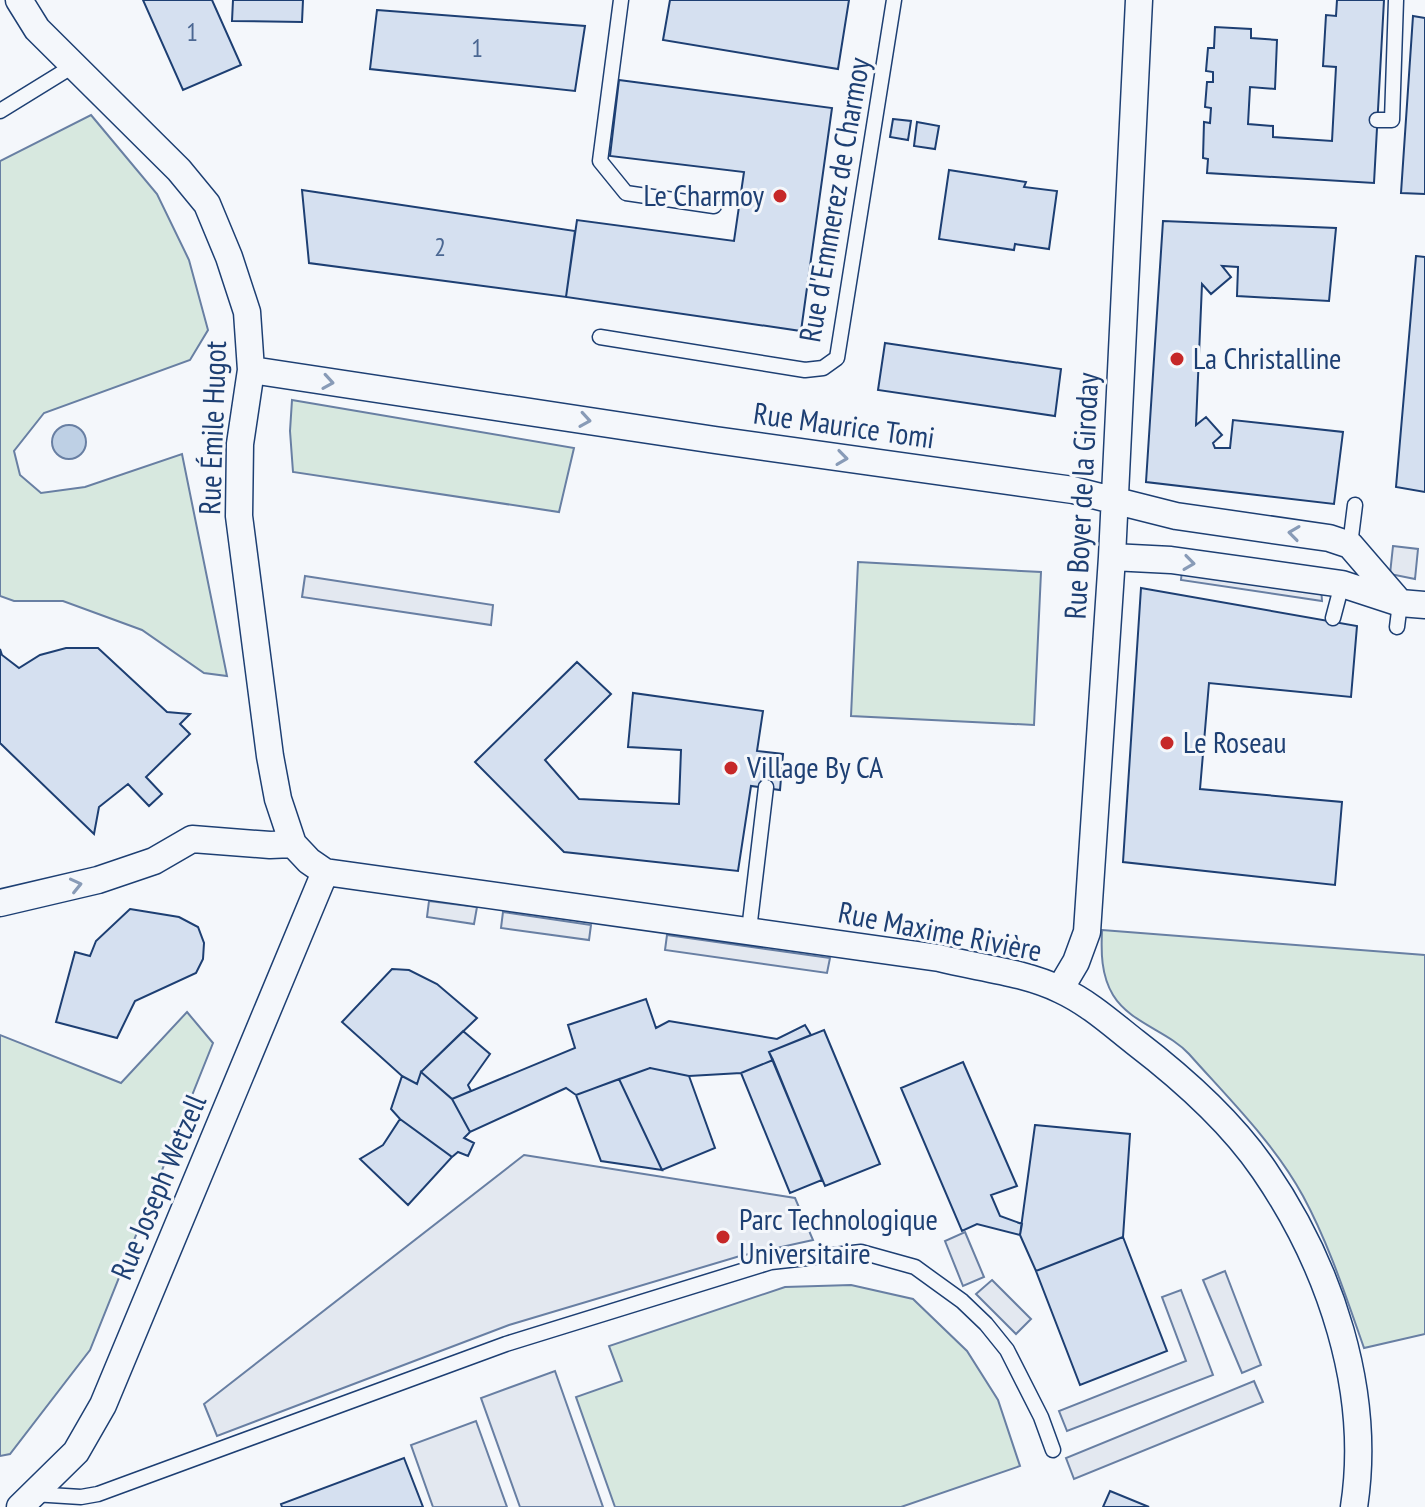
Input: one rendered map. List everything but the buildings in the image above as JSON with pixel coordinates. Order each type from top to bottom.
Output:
[{"type":"street","name":"Rue Émile Hugot","points":[[19,0],[37,29],[149,138],[207,204],[229,257],[247,312],[251,370],[240,444],[239,516],[270,756],[278,799],[293,844],[325,872]]},
{"type":"street","name":"Rue Boyer de la Giroday","points":[[1060,989],[1076,962],[1087,932],[1112,557],[1139,0]]},
{"type":"street","name":"Rue Maurice Tomi","points":[[251,370],[1073,490],[1176,516],[1329,538],[1350,545]]},
{"type":"street","points":[[1350,545],[1407,612]]},
{"type":"street","points":[[1112,557],[1171,560],[1342,584],[1407,612]]},
{"type":"street","points":[[0,903],[98,880],[154,861],[192,839],[293,844]]},
{"type":"street","name":"Rue Maxime Rivière","points":[[325,872],[939,958],[1023,976],[1060,989],[1084,1002],[1200,1097],[1263,1168],[1294,1218],[1337,1314],[1348,1364],[1359,1458],[1354,1507]]},
{"type":"street","name":"Rue Joseph Wetzell","points":[[26,1501],[76,1452],[103,1405],[325,872]]},
{"type":"lane","points":[[621,0],[600,161],[626,193],[714,206]]},
{"type":"lane","name":"Rue d'Emmerez de Charmoy","points":[[600,337],[805,370],[823,368],[837,358],[894,0]]},
{"type":"lane","points":[[1377,120],[1392,120],[1396,0]]},
{"type":"lane","points":[[0,111],[73,66]]},
{"type":"lane","points":[[1350,545],[1355,505]]},
{"type":"lane","points":[[1333,618],[1342,584]]},
{"type":"lane","points":[[749,930],[766,787]]},
{"type":"lane","points":[[26,1501],[98,1494],[518,1340],[771,1262],[861,1252],[915,1267],[962,1301],[986,1324],[1007,1350],[1041,1417],[1053,1450]]},
{"type":"shaded area","points":[[91,115],[157,194],[189,260],[208,330],[190,360],[44,413],[14,451],[20,475],[41,493],[85,487],[182,454],[227,676],[204,673],[142,630],[63,601],[14,601],[0,596],[0,161]]},
{"type":"shaded area","points":[[292,400],[574,448],[559,512],[293,472],[290,431]]},
{"type":"shaded area","points":[[1393,546],[1418,549],[1415,579],[1390,574]]},
{"type":"shaded area","points":[[858,562],[1041,572],[1034,725],[851,716]]},
{"type":"shaded area","points":[[1182,570],[1321,587],[1322,601],[1181,580]]},
{"type":"shaded area","points":[[305,576],[493,605],[491,625],[302,597]]},
{"type":"shaded area","points":[[429,901],[477,907],[474,924],[427,917]]},
{"type":"shaded area","points":[[503,912],[591,925],[589,940],[501,928]]},
{"type":"shaded area","points":[[1102,930],[1425,955],[1425,1334],[1364,1348],[1329,1252],[1303,1196],[1279,1158],[1189,1054],[1120,1005],[1104,971]]},
{"type":"shaded area","points":[[667,935],[830,958],[827,973],[665,950]]},
{"type":"shaded area","points":[[187,1012],[213,1043],[90,1350],[10,1454],[0,1456],[0,1035],[121,1083]]},
{"type":"shaded area","points":[[524,1155],[795,1198],[813,1240],[740,1256],[509,1325],[217,1436],[204,1404]]},
{"type":"shaded area","points":[[965,1232],[984,1277],[963,1286],[945,1241]]},
{"type":"shaded area","points":[[1225,1271],[1261,1365],[1242,1373],[1203,1280]]},
{"type":"shaded area","points":[[992,1280],[1031,1319],[1016,1334],[976,1294]]},
{"type":"shaded area","points":[[851,1285],[913,1299],[967,1351],[998,1400],[1020,1466],[901,1507],[615,1507],[576,1397],[622,1381],[609,1346],[785,1287]]},
{"type":"shaded area","points":[[1181,1290],[1213,1375],[1067,1431],[1059,1411],[1186,1361],[1162,1297]]},
{"type":"shaded area","points":[[555,1371],[603,1507],[520,1507],[481,1398]]},
{"type":"shaded area","points":[[1254,1381],[1263,1402],[1074,1479],[1066,1458]]},
{"type":"shaded area","points":[[476,1421],[507,1507],[433,1507],[411,1445]]},
{"type":"water","points":[[69,425],[81,430],[86,442],[81,454],[69,459],[57,454],[52,442],[57,430]]},
{"type":"place","name":"Le Charmoy","points":[[780,196]]},
{"type":"place","name":"La Christalline","points":[[1177,359]]},
{"type":"place","name":"Le Roseau","points":[[1167,743]]},
{"type":"place","name":"Village By CA","points":[[731,768]]},
{"type":"place","name":"Parc Technologique Universitaire","points":[[723,1237]]}]
